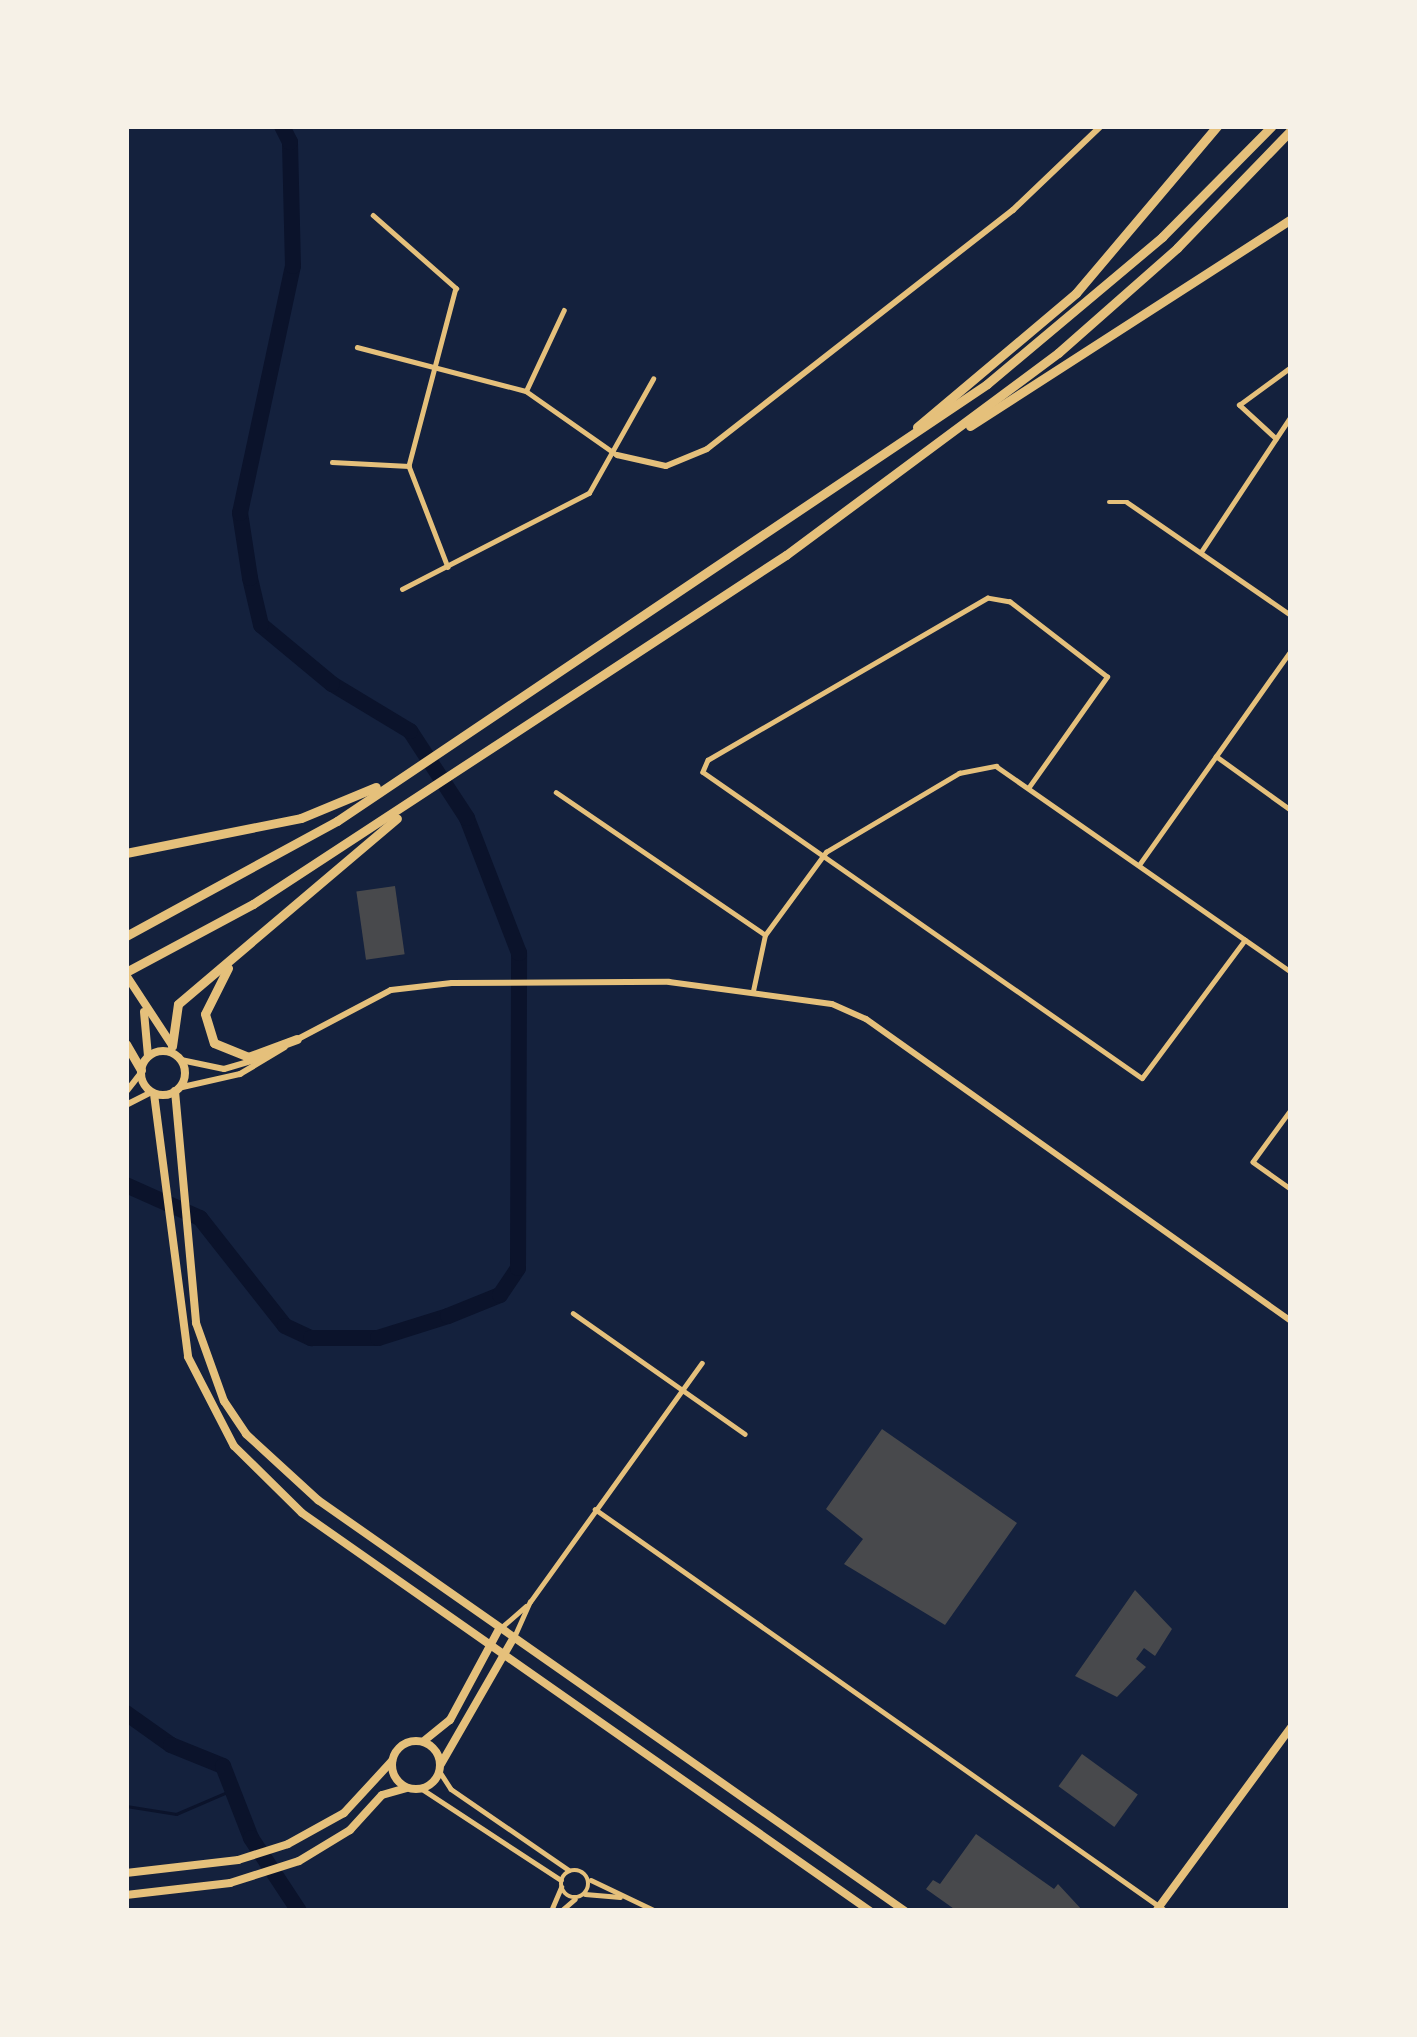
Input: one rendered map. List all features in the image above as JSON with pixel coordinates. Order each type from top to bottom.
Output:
[{"type":"highway","points":[[865,469],[1076,293],[1217,126]]},
{"type":"highway","points":[[126,936],[317,832],[865,469],[1088,303],[1272,126]]},
{"type":"highway","points":[[905,467],[1058,353],[1178,248],[1291,130]]},
{"type":"highway","points":[[126,974],[253,904],[417,800],[905,467],[1291,218]]},
{"type":"highway","points":[[126,853],[302,818],[398,777]]},
{"type":"highway","points":[[172,1046],[178,1004],[233,962],[417,800]]},
{"type":"highway","points":[[233,962],[208,1000],[214,1043],[248,1057],[298,1039]]},
{"type":"highway","points":[[126,1044],[141,1072]]},
{"type":"main road","points":[[126,974],[180,1058],[172,1112],[192,1294],[212,1374],[246,1434],[318,1500],[905,1911]]},
{"type":"main road","points":[[142,1004],[148,1057],[141,1072],[160,1112],[178,1294],[197,1385],[233,1446],[302,1513],[870,1911]]},
{"type":"main road","points":[[148,1057],[164,1051],[180,1058]]},
{"type":"main road","points":[[153,1093],[176,1090]]},
{"type":"main road","points":[[126,1873],[218,1863],[305,1836],[344,1813],[406,1742],[422,1741],[450,1720],[499,1629]]},
{"type":"main road","points":[[126,1894],[230,1883],[321,1851],[382,1795],[422,1789],[440,1768],[513,1639]]},
{"type":"main road","points":[[1160,1910],[1291,1727]]},
{"type":"main road","points":[[422,1741],[440,1768]]},
{"type":"main road","points":[[392,1761],[406,1788]]},
{"type":"street","points":[[357,346],[526,391],[617,455],[666,466],[707,449],[1012,210],[1101,126]]},
{"type":"street","points":[[373,215],[456,288],[410,466],[416,501],[448,567]]},
{"type":"street","points":[[526,391],[564,310]]},
{"type":"street","points":[[1276,439],[1239,405],[1291,367]]},
{"type":"street","points":[[402,590],[589,493],[617,455],[653,379]]},
{"type":"street","points":[[1201,552],[1291,416]]},
{"type":"street","points":[[332,462],[410,466]]},
{"type":"street","points":[[1109,502],[1127,502],[1291,615]]},
{"type":"street","points":[[1029,787],[1107,677],[1010,602],[988,598],[708,760],[703,772],[826,852],[1142,1078],[1245,940]]},
{"type":"street","points":[[1139,865],[1291,650]]},
{"type":"street","points":[[1216,756],[1291,810]]},
{"type":"street","points":[[753,991],[765,935],[826,852],[959,773],[996,766],[1291,972]]},
{"type":"street","points":[[556,792],[765,935]]},
{"type":"street","points":[[176,1090],[240,1074],[391,989],[541,979],[753,991],[853,1011],[1291,1321]]},
{"type":"street","points":[[180,1058],[224,1069],[277,1053]]},
{"type":"street","points":[[126,1092],[141,1072]]},
{"type":"street","points":[[126,1105],[153,1093]]},
{"type":"street","points":[[1291,1110],[1253,1162],[1291,1189]]},
{"type":"street","points":[[573,1313],[745,1434]]},
{"type":"street","points":[[513,1639],[530,1602],[702,1363]]},
{"type":"street","points":[[596,1509],[1160,1910]]},
{"type":"street","points":[[499,1629],[530,1602]]},
{"type":"street","points":[[440,1768],[451,1790],[569,1870],[656,1911]]},
{"type":"street","points":[[422,1789],[577,1898]]},
{"type":"street","points":[[551,1911],[569,1870]]},
{"type":"street","points":[[585,1894],[589,1879]]},
{"type":"street","points":[[561,1911],[585,1894],[625,1898]]},
{"type":"building","points":[[395,886],[405,954],[366,960],[356,891]]},
{"type":"building","points":[[882,1429],[1017,1523],[945,1625],[844,1564],[863,1539],[826,1509]]},
{"type":"building","points":[[1135,1590],[1172,1629],[1155,1656],[1144,1648],[1136,1659],[1146,1667],[1117,1697],[1075,1676]]},
{"type":"building","points":[[1082,1754],[1138,1795],[1114,1827],[1058,1786]]},
{"type":"building","points":[[976,1834],[1054,1889],[1058,1884],[1083,1911],[957,1911],[926,1889],[933,1880],[940,1884]]},
{"type":"waterway","points":[[126,1185],[200,1218],[285,1326],[311,1338],[378,1338],[448,1316],[500,1295],[518,1268],[519,953],[467,818],[410,731],[332,684],[261,625],[250,578],[240,513],[293,266],[290,142],[282,126]]},
{"type":"waterway","points":[[126,1713],[171,1745],[223,1766],[251,1838],[299,1911]]},
{"type":"waterway","points":[[126,1806],[176,1814],[232,1790]]}]
